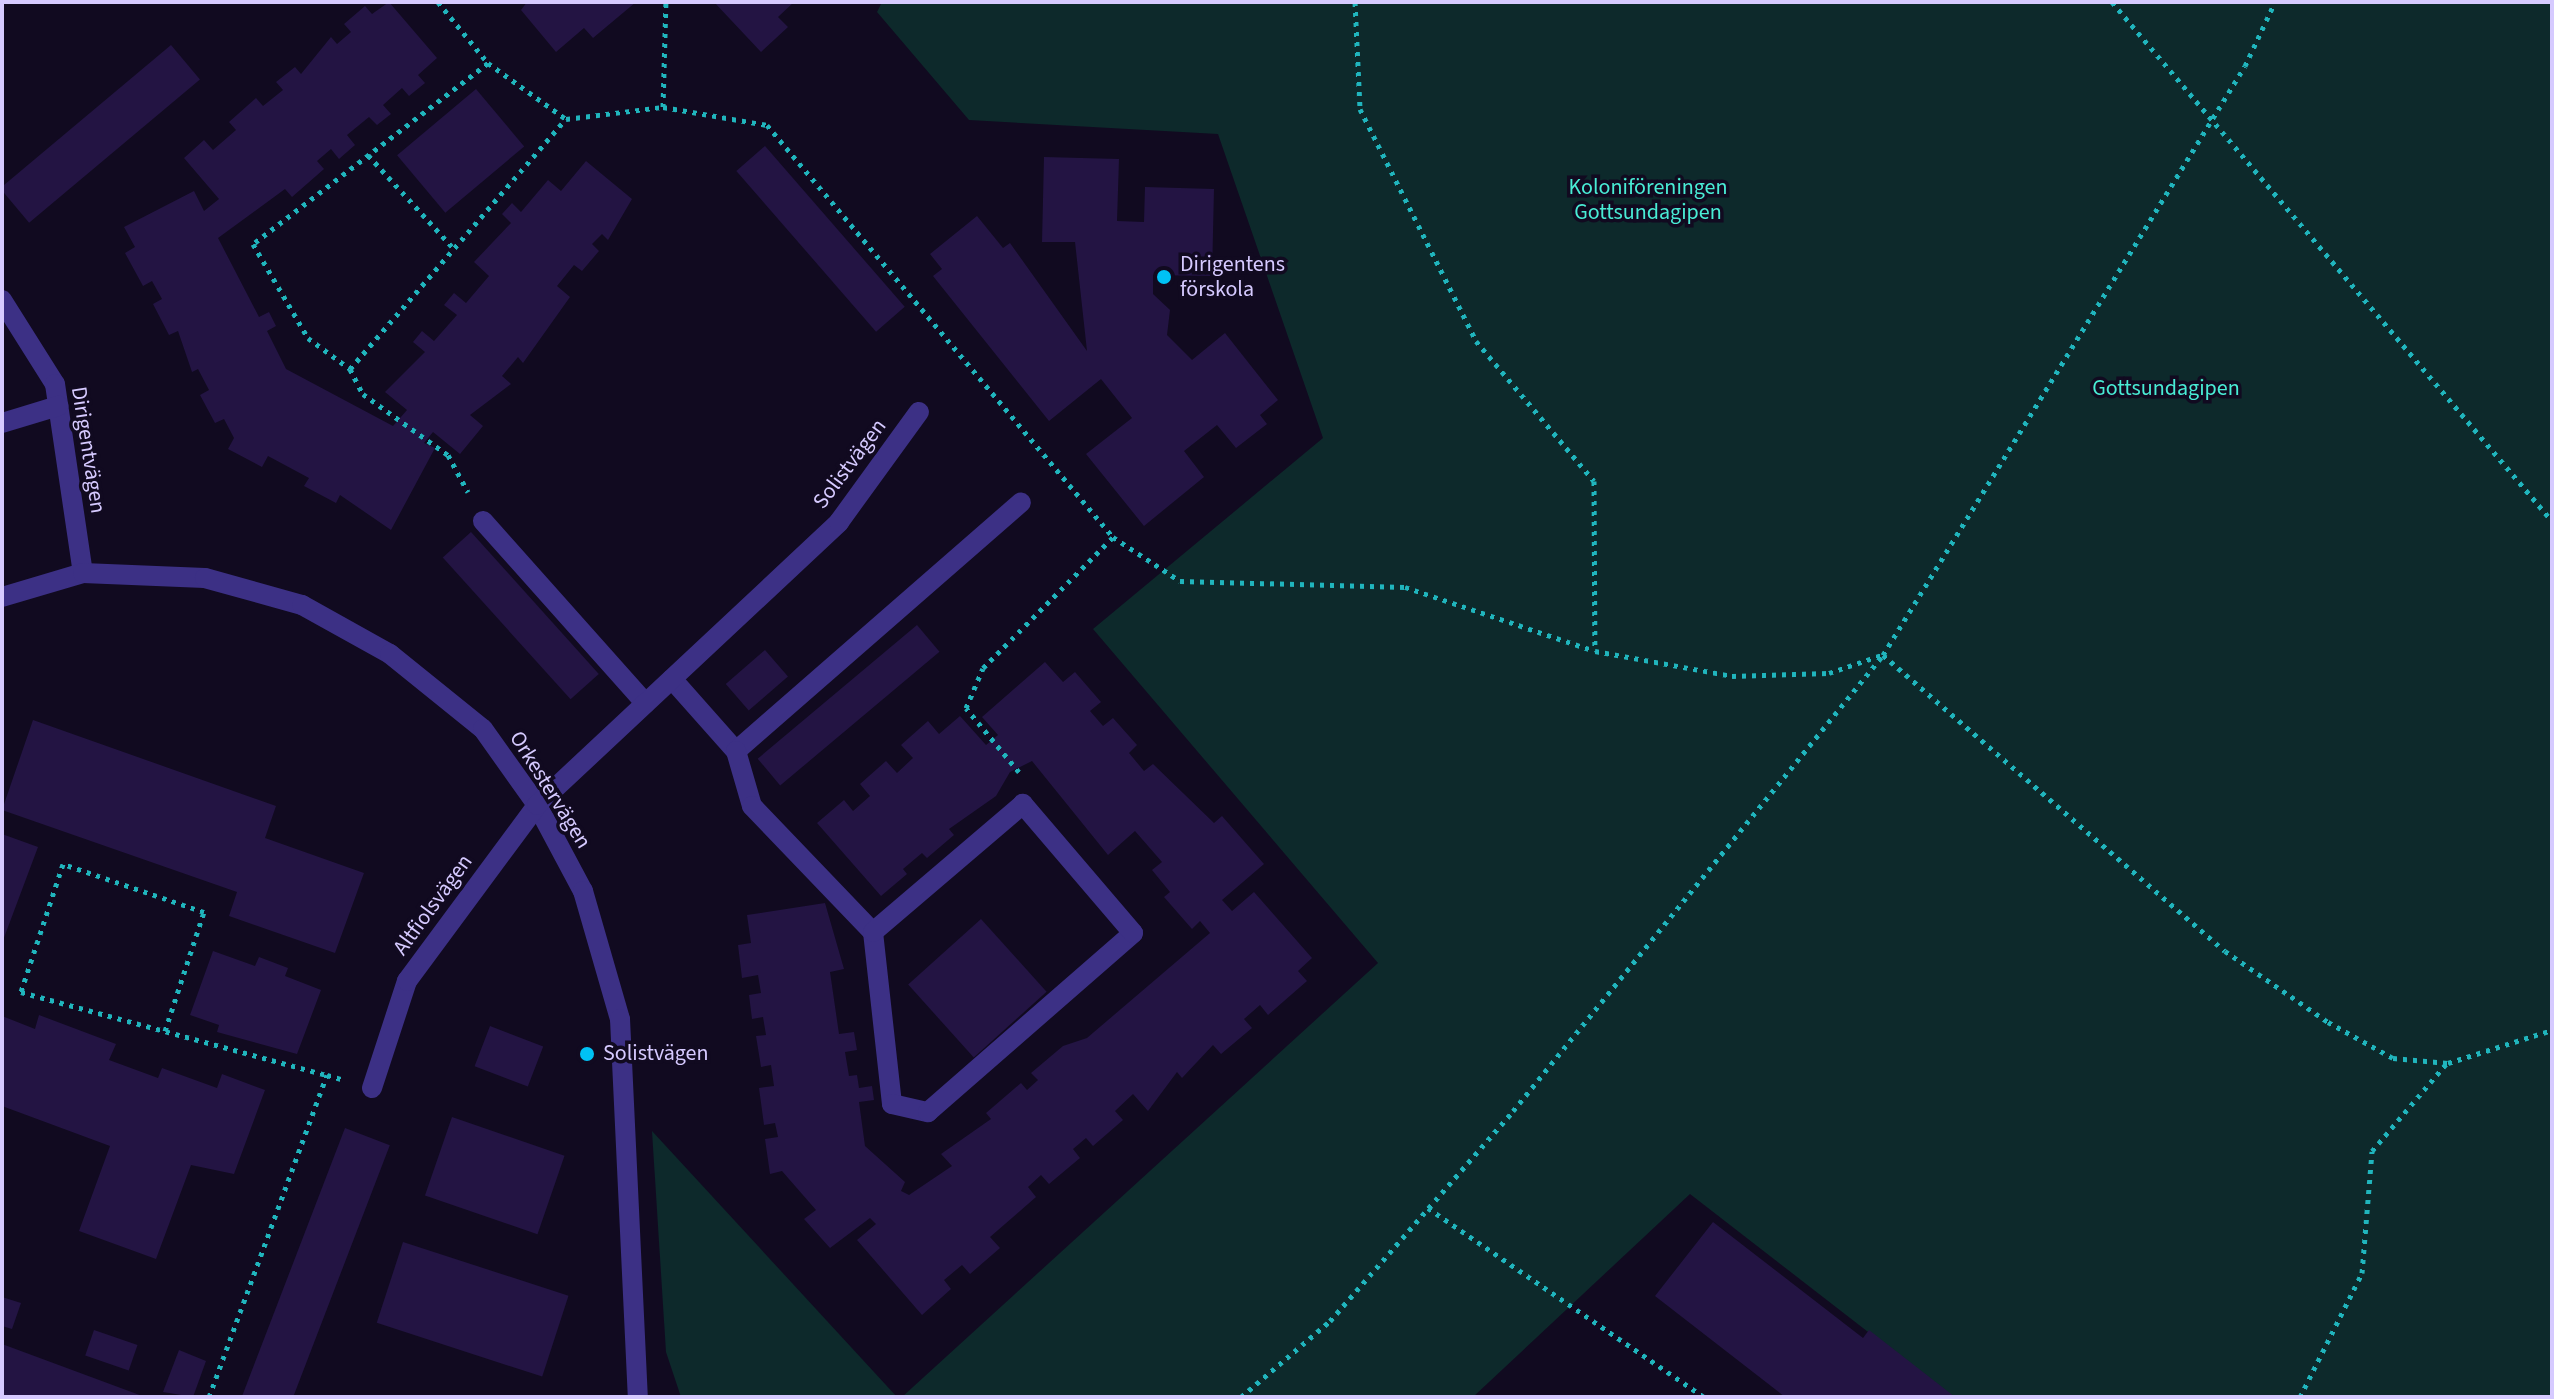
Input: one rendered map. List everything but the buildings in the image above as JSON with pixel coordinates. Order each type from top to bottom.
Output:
[{"type":"street","name":"Dirigentvägen","points":[[2,300],[55,384],[83,573]]},
{"type":"street","points":[[2,423],[58,406]]},
{"type":"street","name":"Solistvägen","points":[[537,805],[839,522],[919,412]]},
{"type":"street","points":[[736,751],[1021,502]]},
{"type":"street","points":[[483,521],[645,703]]},
{"type":"street","name":"Orkestervägen","points":[[2,597],[83,573],[205,578],[302,605],[390,654],[483,729],[537,805],[583,891],[620,1019],[638,1397]]},
{"type":"street","points":[[672,679],[736,751],[752,806],[873,932],[892,1104],[928,1112],[1133,933],[1023,804],[873,932]]},
{"type":"street","name":"Altfiolsvägen","points":[[372,1088],[407,981],[537,805]]},
{"type":"path","points":[[438,2],[488,63],[566,119]]},
{"type":"path","points":[[663,107],[666,2]]},
{"type":"path","points":[[1355,2],[1360,109],[1476,341],[1594,481],[1595,651]]},
{"type":"path","points":[[2112,2],[2552,521]]},
{"type":"path","points":[[1241,1397],[1330,1321],[1428,1208],[1883,655],[2212,121],[2275,2]]},
{"type":"path","points":[[483,521],[448,455],[363,394],[350,369],[308,338],[253,244],[488,63]]},
{"type":"path","points":[[350,369],[566,119],[663,107],[767,125],[1113,537],[1180,581],[1405,587],[1595,651],[1732,676],[1829,673],[1883,655]]},
{"type":"path","points":[[368,155],[454,249]]},
{"type":"path","points":[[1023,804],[1022,776],[966,708],[983,668],[1113,537]]},
{"type":"path","points":[[1883,655],[2225,951],[2393,1058],[2448,1063],[2552,1030]]},
{"type":"path","points":[[165,1031],[204,912],[63,864],[21,992],[372,1088]]},
{"type":"path","points":[[2300,1397],[2362,1273],[2372,1151],[2448,1063]]},
{"type":"path","points":[[209,1397],[327,1075]]},
{"type":"path","points":[[1428,1208],[1704,1397]]},
{"type":"green space","points":[[882,2],[2552,2],[2552,1397],[1952,1397],[1690,1194],[1473,1397],[902,1397],[1378,963],[1093,629],[1323,438],[1218,134],[969,120],[877,12]]},
{"type":"green space","points":[[652,1131],[897,1397],[681,1397],[666,1352]]},
{"type":"place","name":"Dirigentens förskola","points":[[1164,277]]},
{"type":"place","name":"Solistvägen","points":[[587,1054]]},
{"type":"park label","name":"Koloniföreningen Gottsundagipen","points":[[1648,200]]},
{"type":"park label","name":"Gottsundagipen","points":[[2166,389]]}]
